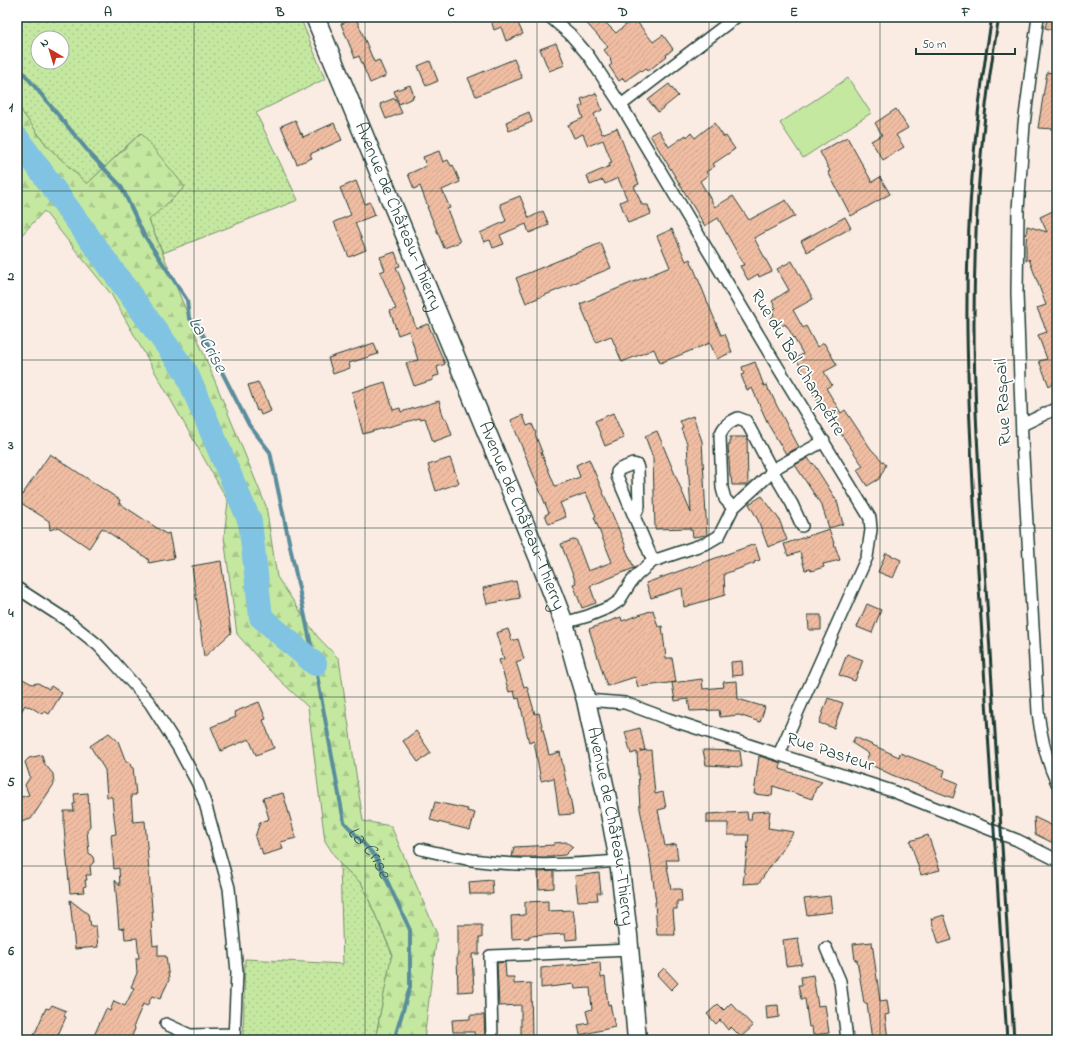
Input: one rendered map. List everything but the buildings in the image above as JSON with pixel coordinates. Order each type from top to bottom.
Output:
[{"type":"main road","name":"Avenue de Château-Thierry","points":[[315,17],[540,561],[564,623],[586,700],[619,861],[630,950],[637,1040]]},
{"type":"street","name":"Rue du Bal Champêtre","points":[[550,17],[570,34],[588,55],[621,105],[870,518],[872,530],[867,557],[779,754]]},
{"type":"street","points":[[621,105],[736,17]]},
{"type":"street","name":"Rue Raspail","points":[[1038,17],[1024,124],[1018,210],[1017,293],[1022,425],[1038,712],[1044,748],[1049,765],[1057,783]]},
{"type":"street","points":[[1022,425],[1057,408]]},
{"type":"street","points":[[733,508],[725,499],[722,488],[720,436],[722,428],[738,418],[746,421],[792,504],[802,526]]},
{"type":"street","points":[[564,623],[588,616],[610,607],[619,601],[631,582],[653,561],[707,543],[719,536],[733,508],[768,476],[772,470],[824,441]]},
{"type":"street","points":[[635,516],[653,561]]},
{"type":"street","points":[[17,588],[68,621],[98,645],[114,662],[154,709],[178,747],[198,784],[205,803],[229,888],[237,972],[234,1037],[190,1035],[166,1024]]},
{"type":"street","name":"Rue Pasteur","points":[[586,700],[625,703],[668,719],[899,793],[1017,840],[1057,860]]},
{"type":"street","points":[[422,849],[473,860],[535,865],[578,865],[619,861]]},
{"type":"street","points":[[826,948],[840,982],[847,1040]]},
{"type":"street","points":[[492,1040],[490,956],[630,950]]},
{"type":"green space","points":[[17,17],[300,17],[325,79],[256,113],[298,200],[163,253],[149,220],[140,133],[87,184],[47,146],[17,105]]},
{"type":"green space","points":[[848,78],[871,113],[803,158],[780,123]]},
{"type":"green space","points":[[17,105],[47,146],[87,184],[141,133],[185,187],[149,220],[266,506],[277,577],[317,636],[339,659],[363,821],[391,826],[437,934],[424,1040],[375,1040],[392,953],[362,884],[340,864],[325,841],[308,707],[265,666],[237,634],[224,537],[228,501],[111,294],[44,211],[17,240],[17,199],[23,190],[17,180]]},
{"type":"green space","points":[[340,864],[362,884],[392,954],[375,1040],[243,1040],[245,959],[343,964]]},
{"type":"waterway","name":"La Crise","points":[[17,65],[92,156],[121,186],[144,235],[187,300],[189,318],[198,325],[249,425],[270,452],[315,664],[344,822],[376,857],[410,930],[410,987],[394,1040]]},
{"type":"waterway","name":"La Crise","points":[[17,138],[186,372],[250,522],[261,617],[315,664]]},
{"type":"railway","points":[[992,17],[980,95],[972,173],[968,252],[967,330],[973,491],[1007,1040]]},
{"type":"railway","points":[[999,17],[983,132],[977,209],[974,286],[974,358],[976,423],[1014,1040]]}]
